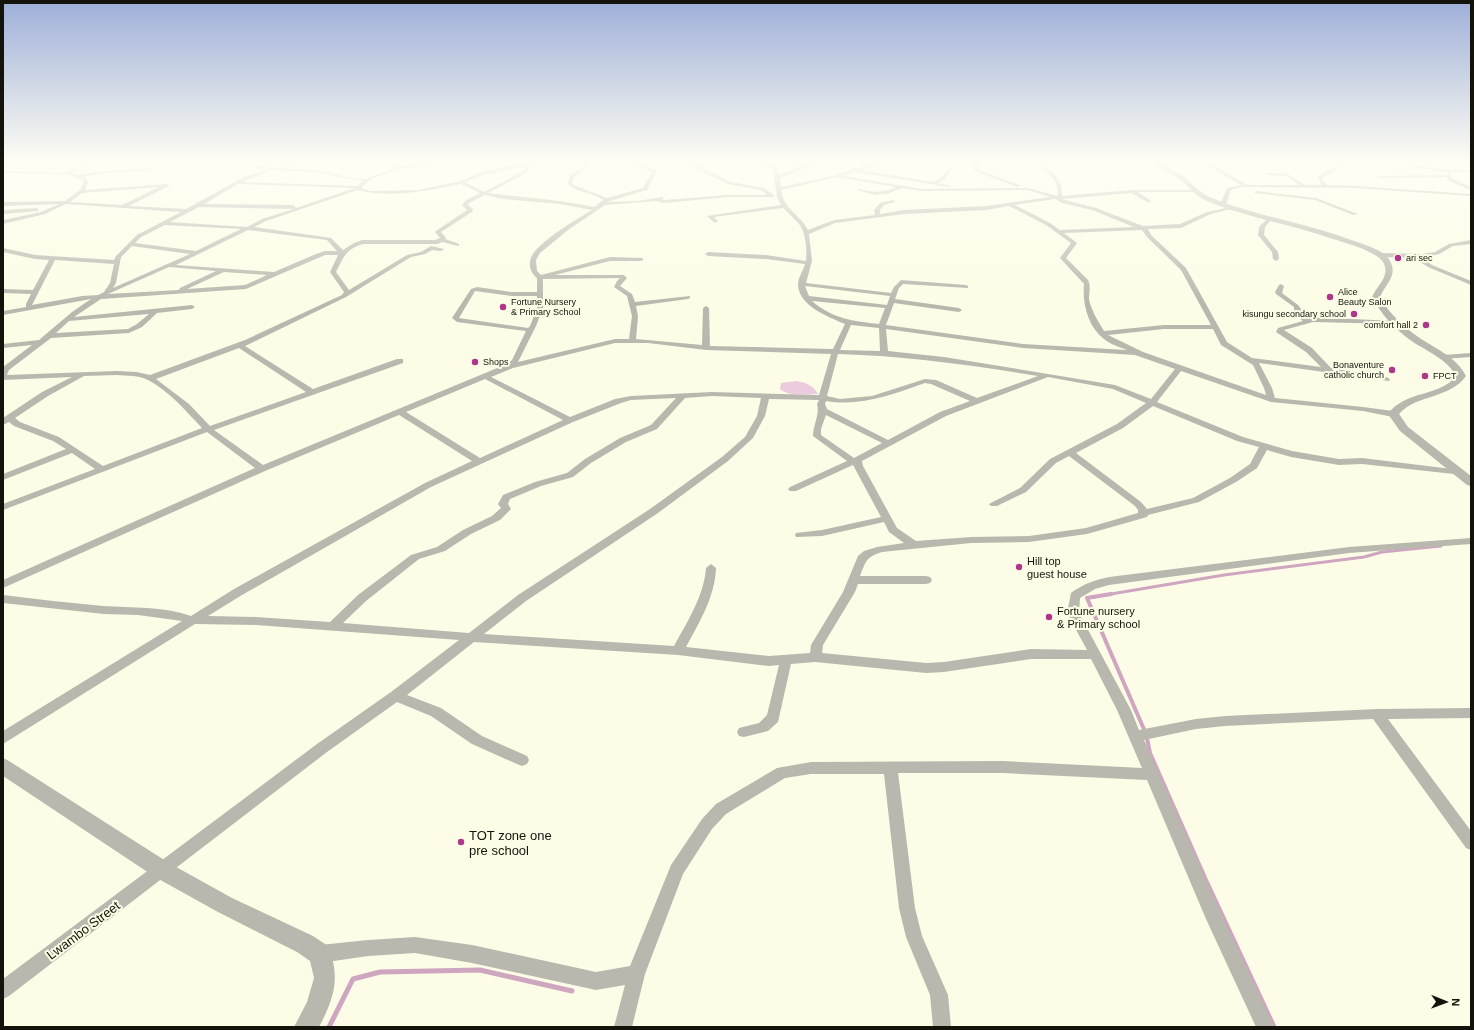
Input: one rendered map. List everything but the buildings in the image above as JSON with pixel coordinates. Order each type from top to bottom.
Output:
[{"type":"street","points":[[3,222],[55,208]]},
{"type":"street","points":[[139,208],[187,211]]},
{"type":"street","points":[[106,293],[113,283],[115,262],[130,244],[139,236],[192,208]]},
{"type":"street","points":[[262,469],[208,429],[186,406],[150,378],[136,374],[117,373],[3,377],[3,372],[6,368],[70,319],[74,313],[106,293],[169,266],[246,229],[297,208]]},
{"type":"street","points":[[150,378],[239,345],[344,296],[400,261],[413,255],[423,253],[431,248],[441,240],[443,236],[438,232],[470,211],[469,208]]},
{"type":"street","points":[[591,208],[596,209]]},
{"type":"street","points":[[715,222],[710,216],[769,208]]},
{"type":"street","points":[[786,208],[802,222],[806,233],[808,263],[801,284],[806,298],[818,310],[849,323],[882,326],[1023,346],[1140,354]]},
{"type":"street","points":[[878,208],[877,210],[878,215]]},
{"type":"street","points":[[806,233],[834,222],[878,215],[979,208]]},
{"type":"street","points":[[1017,208],[1059,232],[1074,243],[1063,258],[1085,280],[1087,284],[1086,298],[1088,306],[1095,322],[1107,338],[1140,354],[1179,369],[1271,400],[1363,409],[1393,414],[1404,429],[1471,482]]},
{"type":"street","points":[[1090,208],[1145,229],[1149,236],[1184,269],[1219,336],[1224,343],[1256,364],[1268,388],[1271,400]]},
{"type":"street","points":[[1059,232],[1145,229],[1185,225],[1221,208]]},
{"type":"street","points":[[1233,208],[1321,232],[1379,255],[1385,259],[1390,271],[1389,278],[1376,297],[1384,312],[1394,322],[1458,370],[1460,376],[1459,380],[1454,384],[1400,405],[1393,414]]},
{"type":"street","points":[[1340,208],[1355,214]]},
{"type":"street","points":[[596,209],[554,239],[534,256],[534,272],[540,277],[622,276],[624,278],[619,282],[617,287],[630,295],[635,316],[632,341]]},
{"type":"street","points":[[3,212],[52,210]]},
{"type":"street","points":[[1269,219],[1262,227],[1260,235],[1276,252],[1276,259]]},
{"type":"street","points":[[165,223],[324,237],[330,239],[342,253]]},
{"type":"street","points":[[3,313],[37,308],[82,298],[246,287],[322,253],[342,253],[359,243],[435,242],[441,240],[457,245],[439,249],[431,248]]},
{"type":"street","points":[[1379,255],[1416,256],[1437,253],[1451,246],[1471,242]]},
{"type":"street","points":[[130,244],[197,253]]},
{"type":"street","points":[[3,250],[53,258],[115,262]]},
{"type":"street","points":[[342,253],[333,272],[346,289],[347,292],[344,296]]},
{"type":"street","points":[[708,254],[766,257],[808,263]]},
{"type":"street","points":[[1416,256],[1430,266],[1471,283]]},
{"type":"street","points":[[37,308],[29,306],[29,304],[53,258]]},
{"type":"street","points":[[540,277],[610,259],[641,259]]},
{"type":"street","points":[[169,266],[275,274]]},
{"type":"street","points":[[176,292],[223,270]]},
{"type":"street","points":[[510,366],[515,361],[540,308],[540,277]]},
{"type":"street","points":[[884,353],[882,326],[898,285],[906,281],[966,287]]},
{"type":"street","points":[[801,284],[892,301],[959,310]]},
{"type":"street","points":[[1281,286],[1278,292],[1279,294],[1296,306],[1297,314],[1304,319],[1394,322]]},
{"type":"street","points":[[530,330],[463,321],[455,318],[474,290],[477,289],[511,294],[540,294]]},
{"type":"street","points":[[3,291],[36,292]]},
{"type":"street","points":[[632,304],[688,296]]},
{"type":"street","points":[[806,298],[892,301]]},
{"type":"street","points":[[70,319],[155,312],[192,307]]},
{"type":"street","points":[[706,308],[706,348]]},
{"type":"street","points":[[49,336],[134,330],[155,312]]},
{"type":"street","points":[[1313,320],[1279,331],[1308,350],[1329,370]]},
{"type":"street","points":[[849,323],[836,352],[820,404],[823,410],[888,443]]},
{"type":"street","points":[[1102,333],[1164,327],[1216,328]]},
{"type":"street","points":[[3,584],[262,469],[401,413],[510,366],[609,342],[632,341],[706,348],[884,353],[944,359],[1115,387],[1240,439],[1291,454],[1339,462],[1362,461],[1460,473]]},
{"type":"street","points":[[3,346],[40,342]]},
{"type":"street","points":[[239,345],[310,391]]},
{"type":"street","points":[[1443,358],[1471,355]]},
{"type":"street","points":[[1248,359],[1386,379]]},
{"type":"street","points":[[3,507],[310,391],[400,361]]},
{"type":"street","points":[[994,504],[1023,490],[1053,461],[1071,453],[1120,426],[1153,402],[1179,369]]},
{"type":"street","points":[[6,420],[46,394],[82,375]]},
{"type":"street","points":[[793,489],[855,461],[930,420],[976,401],[1047,375]]},
{"type":"street","points":[[486,377],[570,420]]},
{"type":"street","points":[[3,738],[238,592],[290,565],[422,489],[478,461],[570,420],[625,399],[712,394],[823,398],[840,401],[873,398],[925,381],[933,382],[976,401]]},
{"type":"street","points":[[332,627],[362,598],[415,557],[441,549],[467,532],[502,514],[506,509],[503,504],[506,497],[538,484],[570,475],[588,461],[623,440],[654,427],[683,395]]},
{"type":"street","name":"Lwambo Street","points":[[3,990],[322,748],[396,696],[522,598],[654,511],[734,452],[749,438],[756,427],[766,396]]},
{"type":"street","points":[[823,410],[817,428],[817,436],[855,461],[886,519],[896,533],[915,545]]},
{"type":"street","points":[[401,413],[478,461]]},
{"type":"street","points":[[6,420],[56,439],[102,469]]},
{"type":"street","points":[[815,657],[817,645],[849,592],[862,558],[868,553],[881,549],[970,540],[1029,539],[1087,531],[1133,519],[1144,513],[1196,500],[1233,480],[1254,466],[1264,447]]},
{"type":"street","points":[[3,477],[25,467],[73,450]]},
{"type":"street","points":[[1071,453],[1138,504],[1144,513]]},
{"type":"street","points":[[800,535],[826,534],[853,525],[886,519]]},
{"type":"street","points":[[1265,1027],[1212,913],[1135,736],[1073,613],[1075,596],[1085,587],[1094,583],[1350,550],[1471,541]]},
{"type":"street","points":[[678,651],[707,588],[712,574],[711,568]]},
{"type":"street","points":[[853,580],[926,580]]},
{"type":"street","points":[[3,599],[104,610],[158,613],[180,616],[192,620],[256,621],[475,636],[510,640],[678,651],[768,661],[815,657],[926,668],[944,667],[1030,654],[1095,655]]},
{"type":"street","points":[[744,732],[764,727],[773,718],[786,660]]},
{"type":"street","points":[[396,696],[436,712],[477,740],[522,760]]},
{"type":"street","points":[[1135,736],[1196,724],[1225,721],[1377,714],[1471,713]]},
{"type":"street","points":[[1377,714],[1398,746],[1436,793],[1471,843]]},
{"type":"street","points":[[3,766],[162,870],[225,905],[305,944],[320,954],[368,948],[415,945],[472,954],[596,981],[636,974]]},
{"type":"street","points":[[623,1027],[636,974],[677,870],[707,824],[721,809],[782,772],[811,768],[1003,767],[1152,774]]},
{"type":"street","points":[[890,768],[907,908],[914,937],[939,995],[942,1027]]},
{"type":"street","points":[[306,1027],[317,1006],[325,978],[320,954]]},
{"type":"shaded area","points":[[797,381],[814,388],[818,394],[793,394],[784,392],[780,389],[781,383]]},
{"type":"waterway","points":[[1105,595],[1224,575],[1364,557],[1382,552],[1441,546]]},
{"type":"waterway","points":[[1105,595],[1111,594]]},
{"type":"waterway","points":[[1105,595],[1087,598],[1146,734],[1150,753],[1165,787]]},
{"type":"waterway","points":[[1164,786],[1205,879],[1274,1027]]},
{"type":"waterway","points":[[329,1027],[353,979],[380,972],[480,970],[572,991]]},
{"type":"place","name":"ari sec","points":[[1398,258]]},
{"type":"place","name":"Alice Beauty Salon","points":[[1330,297]]},
{"type":"place","name":"Fortune Nursery & Primary School","points":[[503,307]]},
{"type":"place","name":"kisungu secondary school","points":[[1354,314]]},
{"type":"place","name":"comfort hall 2","points":[[1426,325]]},
{"type":"place","name":"Shops","points":[[475,362]]},
{"type":"place","name":"Bonaventure catholic church","points":[[1392,370]]},
{"type":"place","name":"FPCT","points":[[1425,376]]},
{"type":"place","name":"Hill top guest house","points":[[1019,567]]},
{"type":"place","name":"Fortune nursery & Primary school","points":[[1049,617]]},
{"type":"place","name":"TOT zone one pre school","points":[[461,842]]}]
